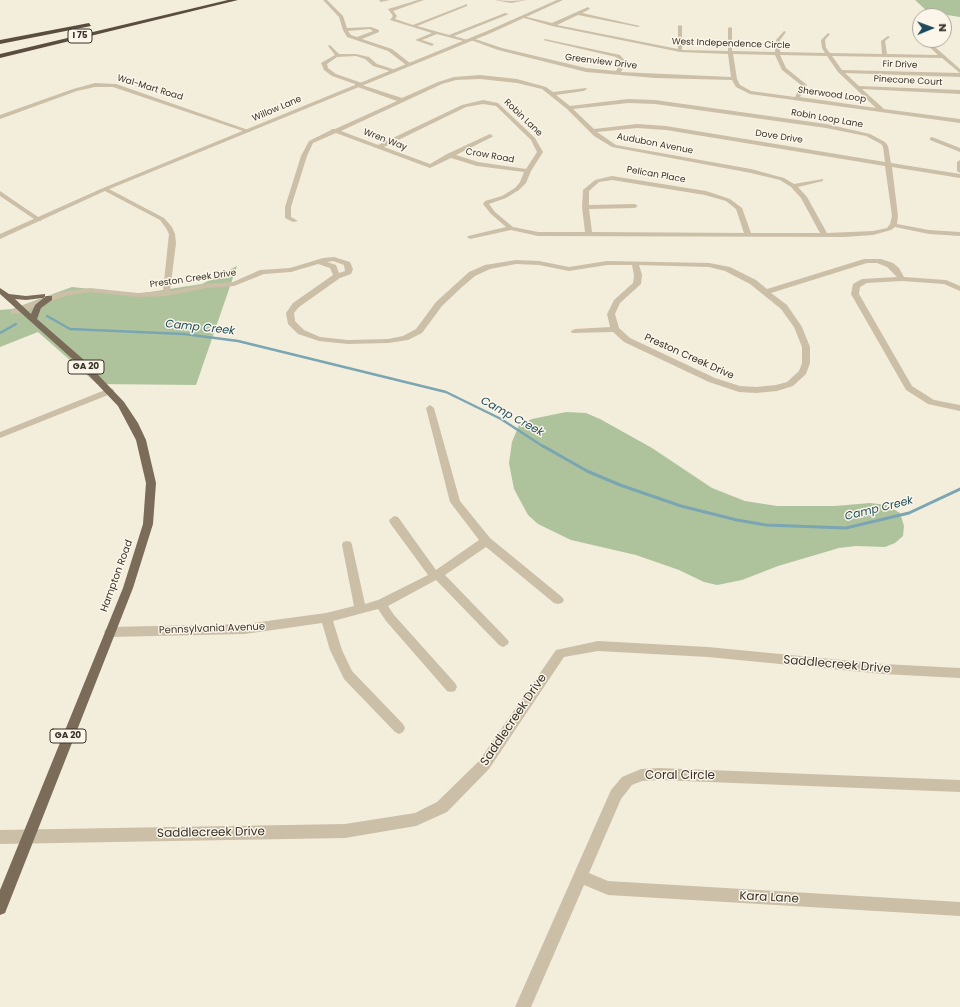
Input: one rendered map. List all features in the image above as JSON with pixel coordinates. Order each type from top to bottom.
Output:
[{"type":"highway","points":[[0,52],[219,0]]},
{"type":"highway","name":"I 75","points":[[0,56],[235,0]]},
{"type":"highway","points":[[0,60],[159,17]]},
{"type":"highway","name":"I 75","points":[[0,42],[95,25],[0,49]]},
{"type":"main road","name":"Hampton Road","points":[[0,290],[7,296],[16,309],[33,319],[110,391],[133,423],[141,440],[151,483],[150,505],[144,540],[128,588],[0,908]]},
{"type":"main road","points":[[7,296],[26,298],[45,297]]},
{"type":"main road","points":[[33,319],[38,307],[45,297]]},
{"type":"street","points":[[326,0],[341,17],[344,30],[350,36],[390,50],[408,64]]},
{"type":"street","points":[[381,1],[388,0]]},
{"type":"street","name":"Greenview Drive","points":[[422,0],[390,10],[395,16],[392,20],[448,37],[467,40],[562,65],[618,73],[734,79]]},
{"type":"street","points":[[496,0],[506,2],[525,0]]},
{"type":"street","name":"Willow Lane","points":[[0,237],[105,189],[561,0]]},
{"type":"street","points":[[413,26],[465,6]]},
{"type":"street","points":[[552,25],[588,8]]},
{"type":"street","points":[[577,13],[638,26]]},
{"type":"street","points":[[448,37],[507,14]]},
{"type":"street","name":"West Independence Circle","points":[[523,17],[552,25],[680,51],[885,55],[943,58]]},
{"type":"street","points":[[680,26],[680,51]]},
{"type":"street","points":[[344,30],[371,28],[377,31],[357,39]]},
{"type":"street","points":[[730,28],[730,52],[734,79]]},
{"type":"street","points":[[784,32],[778,40],[777,54],[784,69],[804,85],[797,98]]},
{"type":"street","points":[[432,45],[417,40],[436,33]]},
{"type":"street","points":[[828,34],[823,40],[824,48],[840,71],[883,111]]},
{"type":"street","points":[[885,55],[883,40],[888,37]]},
{"type":"street","points":[[545,40],[618,56],[624,62],[618,73]]},
{"type":"street","points":[[330,46],[338,56]]},
{"type":"street","points":[[933,48],[960,72]]},
{"type":"street","points":[[393,70],[373,64],[363,57],[338,56],[324,62],[326,69],[334,75],[401,100]]},
{"type":"street","name":"Fir Drive","points":[[840,71],[960,75]]},
{"type":"street","name":"Audubon Avenue","points":[[295,221],[287,215],[288,208],[309,144],[314,139],[451,79],[472,77],[525,83],[544,88],[569,108],[594,131],[596,135],[607,142],[623,148],[777,177],[793,186],[804,197],[825,235]]},
{"type":"street","points":[[682,77],[686,84]]},
{"type":"street","name":"Sherwood Loop","points":[[734,79],[738,86],[750,92],[960,121]]},
{"type":"street","name":"Wal-Mart Road","points":[[0,117],[82,88],[114,85],[248,131]]},
{"type":"street","name":"Pinecone Court","points":[[856,87],[960,92]]},
{"type":"street","points":[[552,94],[584,89]]},
{"type":"street","name":"Robin Loop Lane","points":[[569,108],[628,101],[655,102],[852,131],[868,135],[883,143],[888,163],[895,216],[893,225]]},
{"type":"street","name":"Robin Lane","points":[[378,147],[464,106],[477,102],[487,102],[501,108],[537,144],[540,152],[528,171],[523,183],[517,189],[504,197],[487,202],[486,204],[493,213],[511,228],[520,231],[538,234],[589,235]]},
{"type":"street","name":"Dove Drive","points":[[594,131],[637,126],[666,128],[888,163],[960,176]]},
{"type":"street","name":"Wren Way","points":[[334,130],[430,166],[449,155]]},
{"type":"street","points":[[449,155],[490,136]]},
{"type":"street","points":[[932,139],[960,150]]},
{"type":"street","name":"Crow Road","points":[[449,155],[483,166],[528,171]]},
{"type":"street","points":[[960,162],[960,170]]},
{"type":"street","name":"Pelican Place","points":[[589,235],[584,195],[586,190],[597,181],[619,178],[706,193],[728,200],[739,208],[748,235]]},
{"type":"street","points":[[793,186],[821,180]]},
{"type":"street","points":[[105,189],[162,219],[169,227],[172,243],[166,294]]},
{"type":"street","points":[[0,193],[39,220]]},
{"type":"street","points":[[585,207],[635,206]]},
{"type":"street","points":[[589,235],[825,235],[873,233],[889,229],[893,225],[929,232],[960,234]]},
{"type":"street","points":[[470,237],[511,228]]},
{"type":"street","name":"Preston Creek Drive","points":[[16,309],[45,297],[90,290],[138,295],[166,294],[234,284],[262,272],[291,270],[318,261],[334,258],[345,262],[349,267],[348,272],[337,276],[294,308],[290,316],[293,325],[305,334],[319,339],[348,342],[388,341],[405,338],[419,331],[439,304],[459,285],[472,274],[488,267],[516,262],[536,262],[569,269],[607,263],[714,266],[744,277],[766,292],[792,316],[806,347],[806,363],[803,372],[796,380],[777,388],[747,390],[724,385],[630,343],[615,329]]},
{"type":"street","points":[[318,261],[333,267],[337,276]]},
{"type":"street","points":[[766,292],[867,261],[878,261],[890,265],[896,270],[902,279]]},
{"type":"street","points":[[575,331],[615,329],[612,320],[612,311],[617,302],[637,284],[638,275],[635,263]]},
{"type":"street","points":[[960,289],[946,282],[902,279],[865,281],[856,286],[855,294],[909,388],[931,402],[960,408]]},
{"type":"street","points":[[0,435],[110,391]]},
{"type":"street","points":[[430,408],[455,502],[486,541],[558,600]]},
{"type":"street","points":[[394,520],[436,575],[503,642]]},
{"type":"street","name":"Pennsylvania Avenue","points":[[110,632],[245,629],[326,618],[360,608],[381,604],[436,575],[486,541]]},
{"type":"street","points":[[347,545],[360,608]]},
{"type":"street","points":[[381,604],[390,618],[451,687]]},
{"type":"street","points":[[326,618],[336,650],[348,675],[399,728]]},
{"type":"street","name":"Saddlecreek Drive","points":[[0,837],[345,831],[416,820],[442,807],[484,765],[560,653],[598,646],[708,652],[883,669],[960,673]]},
{"type":"street","name":"Coral Circle","points":[[523,1007],[616,795],[627,781],[641,775],[659,774],[870,781],[960,786]]},
{"type":"street","name":"Kara Lane","points":[[580,876],[608,888],[960,909]]},
{"type":"green space","points":[[915,0],[960,0],[960,17],[952,16],[952,8],[924,8]]},
{"type":"green space","points":[[237,266],[196,385],[97,384],[38,332],[0,347],[0,310],[12,309],[72,287],[137,294],[202,284]]},
{"type":"green space","points":[[566,412],[586,413],[600,419],[652,448],[712,488],[745,501],[777,506],[835,506],[870,503],[886,505],[900,513],[904,526],[903,536],[895,543],[885,547],[856,546],[839,548],[778,566],[742,580],[717,585],[704,582],[679,570],[636,555],[571,540],[538,524],[528,515],[514,489],[509,463],[512,442],[519,425],[532,419]]},
{"type":"waterway","name":"Camp Creek","points":[[47,316],[70,329],[184,334],[238,341],[446,392],[501,419],[544,447]]},
{"type":"waterway","name":"Camp Creek","points":[[0,333],[16,324]]},
{"type":"waterway","name":"Camp Creek","points":[[543,446],[587,471],[620,485],[681,506],[737,520],[766,525],[846,528],[909,513],[960,489]]}]
